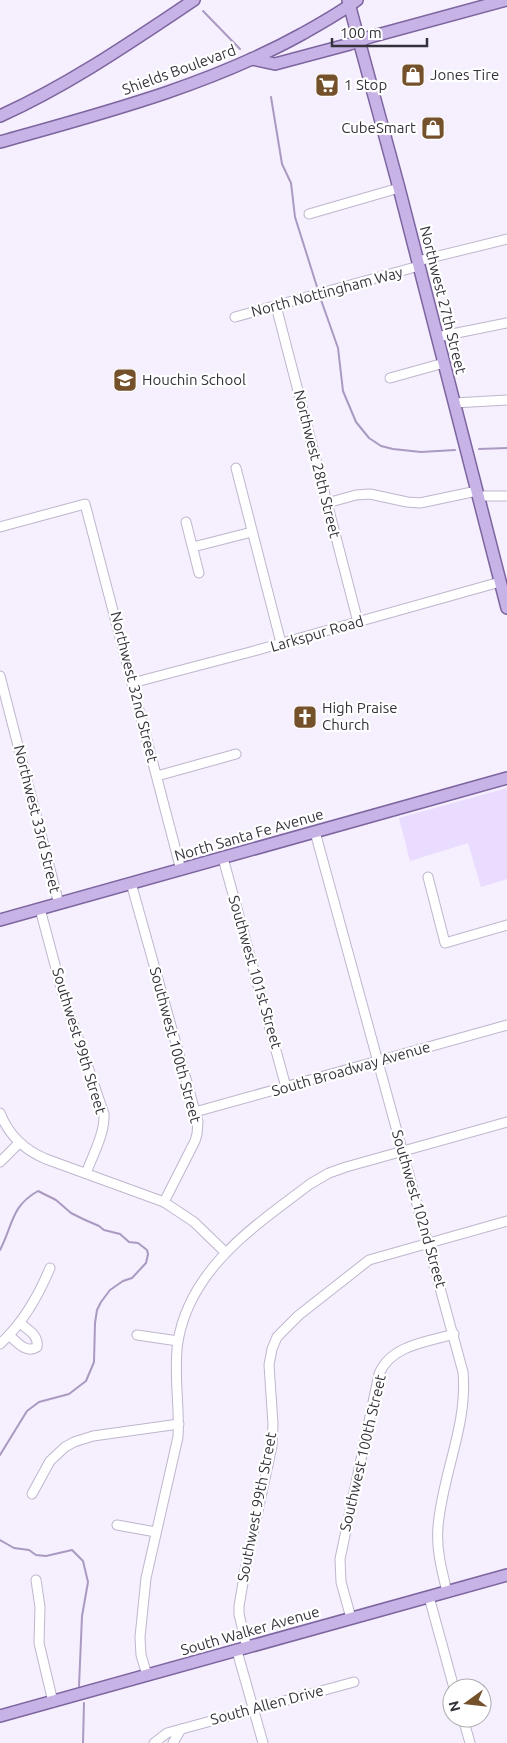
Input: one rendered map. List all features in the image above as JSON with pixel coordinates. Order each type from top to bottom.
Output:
[{"type":"main road","points":[[0,116],[52,91],[93,67],[194,0]]},
{"type":"main road","points":[[252,59],[275,64],[506,0]]},
{"type":"main road","name":"Northwest 27th Street","points":[[352,2],[359,41],[502,578],[507,608]]},
{"type":"main road","name":"Shields Boulevard","points":[[0,142],[143,100],[199,81],[252,59],[294,38],[352,2]]},
{"type":"main road","name":"North Santa Fe Avenue","points":[[0,920],[507,778]]},
{"type":"main road","name":"South Walker Avenue","points":[[0,1716],[507,1575]]},
{"type":"street","points":[[309,214],[399,188]]},
{"type":"street","name":"North Nottingham Way","points":[[235,316],[328,292],[507,238]]},
{"type":"street","name":"Northwest 28th Street","points":[[276,306],[358,622]]},
{"type":"street","points":[[437,337],[507,323]]},
{"type":"street","points":[[390,378],[444,363]]},
{"type":"street","points":[[454,403],[507,400]]},
{"type":"street","points":[[236,468],[281,644]]},
{"type":"street","points":[[327,503],[356,495],[370,494],[420,503],[478,493],[507,496]]},
{"type":"street","name":"Northwest 32nd Street","points":[[0,527],[85,504],[181,870]]},
{"type":"street","points":[[186,522],[199,573]]},
{"type":"street","points":[[193,548],[252,532]]},
{"type":"street","name":"Larkspur Road","points":[[132,683],[281,644],[502,578]]},
{"type":"street","name":"Northwest 33rd Street","points":[[0,676],[59,904]]},
{"type":"street","points":[[157,776],[236,754]]},
{"type":"street","name":"Southwest 102nd Street","points":[[315,832],[463,1372],[464,1393],[462,1408],[438,1528],[439,1551],[447,1592]]},
{"type":"street","name":"Southwest 101st Street","points":[[223,858],[286,1087]]},
{"type":"street","points":[[428,877],[446,943],[507,925]]},
{"type":"street","name":"Southwest 100th Street","points":[[131,883],[198,1128],[195,1141],[164,1202]]},
{"type":"street","name":"Southwest 99th Street","points":[[40,909],[62,991],[104,1114],[104,1123],[86,1173]]},
{"type":"street","name":"South Broadway Avenue","points":[[195,1112],[507,1025]]},
{"type":"street","points":[[0,1113],[7,1129],[19,1143],[38,1156],[164,1202],[194,1222],[225,1252]]},
{"type":"street","points":[[147,1675],[141,1655],[140,1637],[146,1578],[174,1460],[178,1424],[176,1367],[178,1342],[185,1316],[195,1293],[208,1273],[225,1252],[322,1176],[346,1167],[507,1122]]},
{"type":"street","points":[[0,1162],[19,1143]]},
{"type":"street","name":"Southwest 99th Street","points":[[263,1743],[242,1649],[239,1606],[272,1446],[273,1424],[269,1365],[275,1342],[299,1315],[364,1262],[507,1220]]},
{"type":"street","points":[[0,1344],[20,1323],[40,1292],[50,1268]]},
{"type":"street","points":[[9,1335],[28,1350],[33,1350],[37,1347],[38,1342],[35,1336],[20,1323]]},
{"type":"street","name":"Southwest 100th Street","points":[[351,1618],[342,1582],[340,1559],[379,1374],[388,1360],[397,1352],[454,1334]]},
{"type":"street","points":[[137,1335],[178,1342]]},
{"type":"street","points":[[32,1494],[50,1461],[60,1451],[74,1442],[94,1436],[178,1424]]},
{"type":"street","points":[[117,1525],[156,1532]]},
{"type":"street","points":[[36,1580],[40,1607],[38,1643],[53,1702]]},
{"type":"street","points":[[429,1597],[451,1678]]},
{"type":"street","name":"South Allen Drive","points":[[154,1743],[162,1736],[180,1729],[354,1682]]},
{"type":"street","points":[[466,1728],[470,1743]]},
{"type":"street","points":[[173,1743],[180,1729]]},
{"type":"shaded area","points":[[507,788],[507,879],[481,887],[468,843],[410,861],[399,818]]},
{"type":"waterway","points":[[203,11],[240,49]]},
{"type":"waterway","points":[[271,97],[282,164],[291,183],[295,217],[318,290]]},
{"type":"waterway","points":[[320,297],[338,348],[343,391],[356,422],[369,438],[381,446],[393,449],[421,452],[455,450]]},
{"type":"waterway","points":[[479,449],[507,448]]},
{"type":"waterway","points":[[0,1250],[22,1203],[38,1191],[56,1200],[71,1213],[104,1230],[120,1234],[129,1242],[138,1243],[147,1250],[148,1254],[146,1263],[132,1278],[123,1281],[110,1290],[97,1310],[94,1362],[86,1381],[69,1394],[39,1402],[27,1411],[0,1455]]},
{"type":"waterway","points":[[0,1540],[14,1548],[29,1550],[36,1555],[46,1556],[72,1550],[83,1561],[88,1582],[82,1616],[79,1686]]},
{"type":"waterway","points":[[83,1743],[84,1703]]},
{"type":"place","name":"Jones Tire","points":[[413,75]]},
{"type":"place","name":"1 Stop","points":[[327,85]]},
{"type":"place","name":"CubeSmart","points":[[433,128]]},
{"type":"place","name":"Houchin School","points":[[125,380]]},
{"type":"place","name":"High Praise Church","points":[[305,717]]}]
